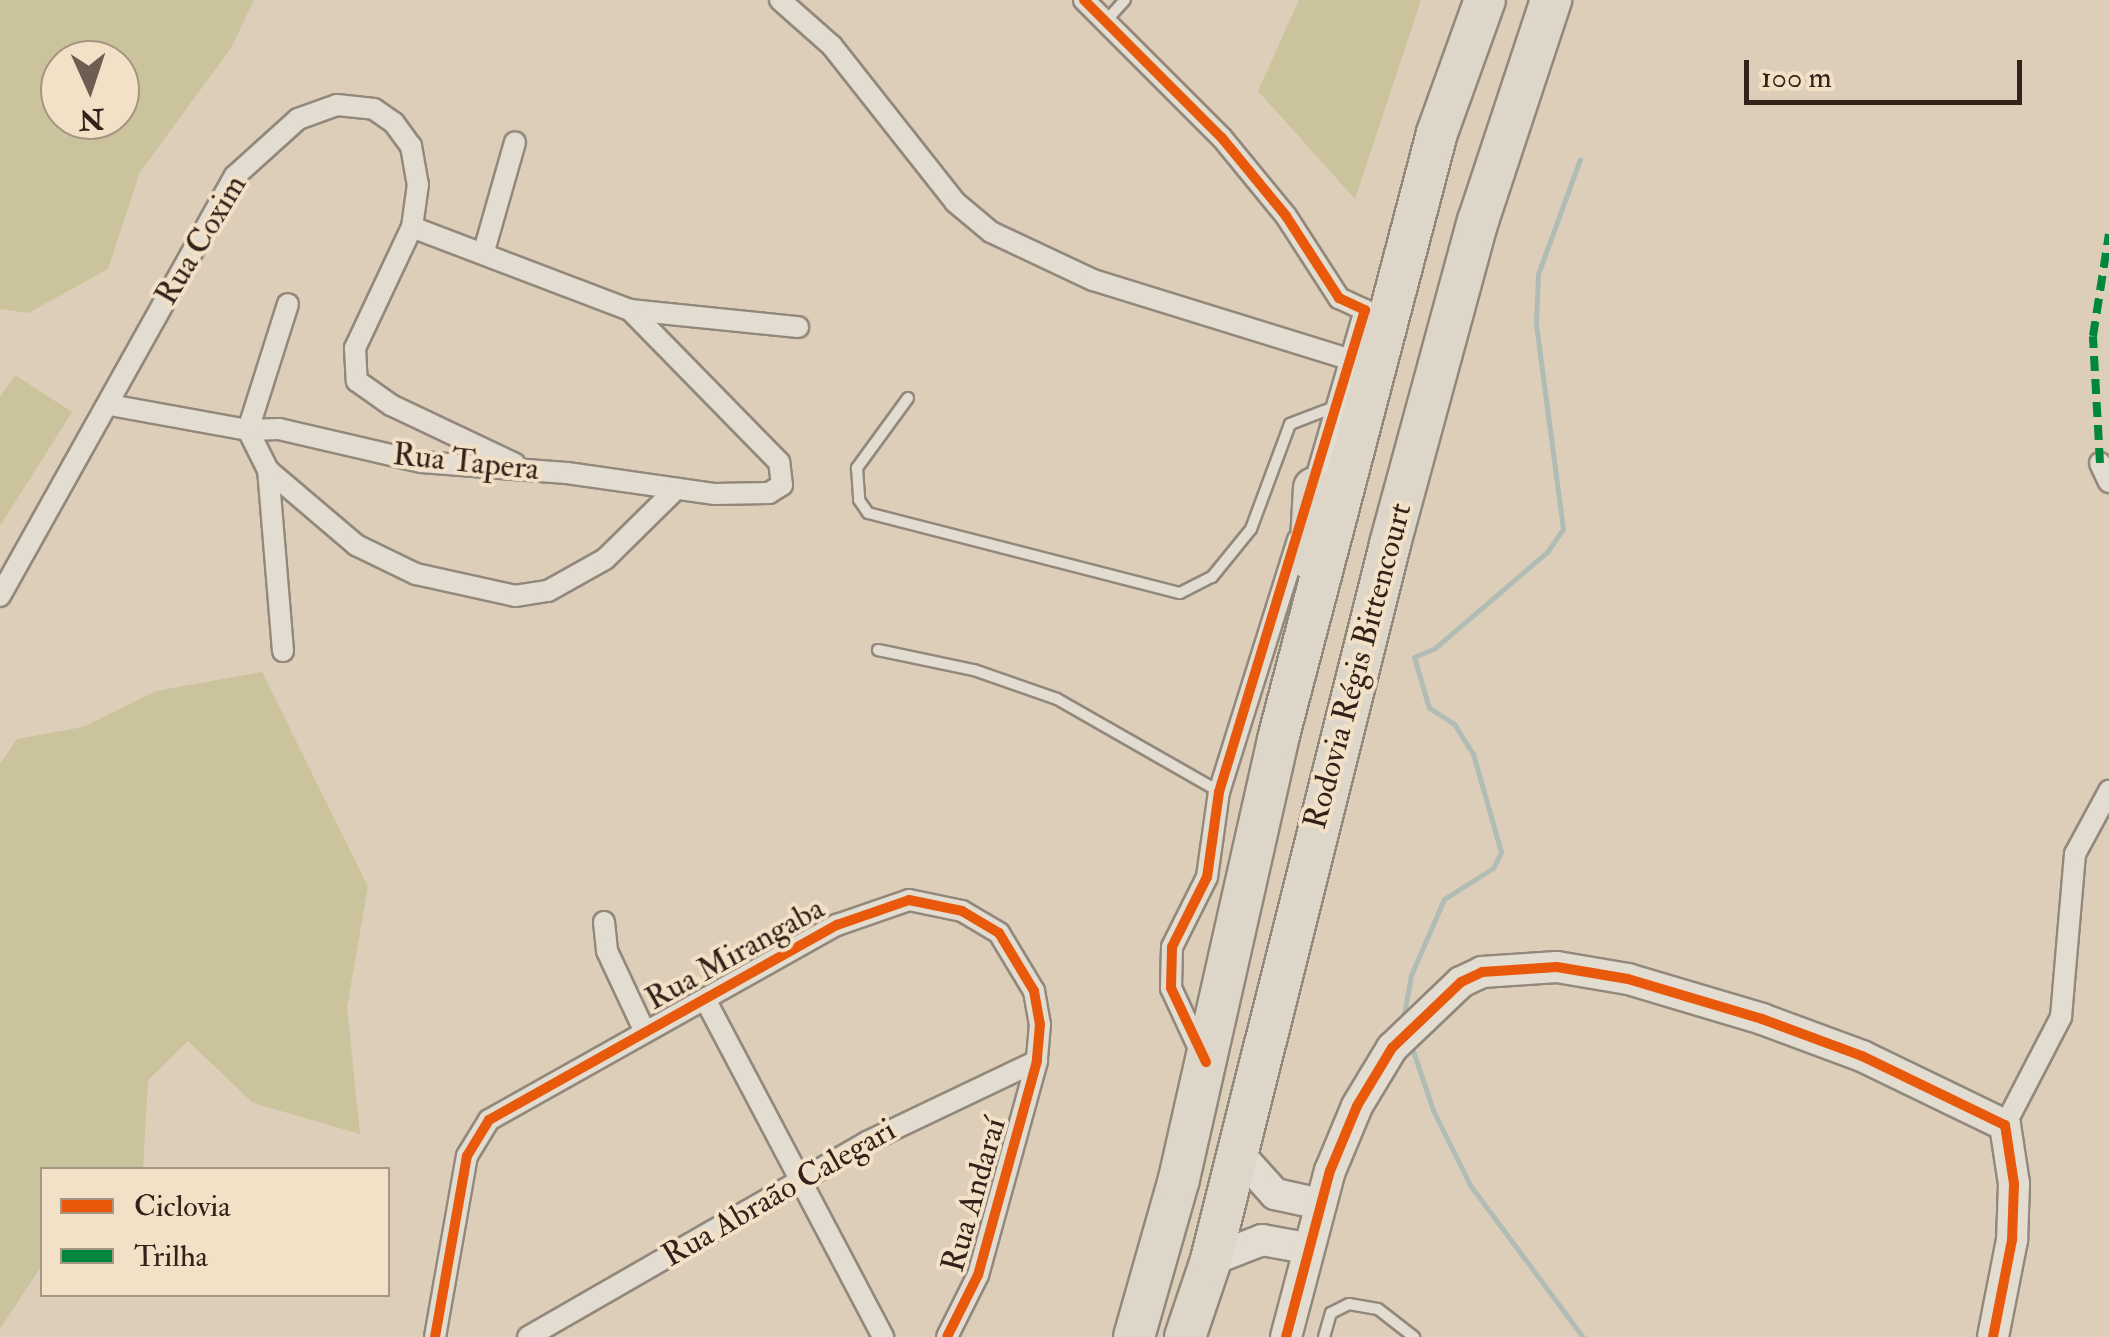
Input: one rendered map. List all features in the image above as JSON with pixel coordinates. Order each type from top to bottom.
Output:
[{"type":"highway","name":"Rodovia Régis Bittencourt","points":[[1134,1337],[1206,1062],[1278,739],[1438,133],[1485,0]]},
{"type":"highway","name":"Rodovia Régis Bittencourt","points":[[1185,1337],[1211,1260],[1390,544],[1478,222],[1551,0]]},
{"type":"highway","points":[[1365,310],[1412,150],[1438,133]]},
{"type":"highway","points":[[1278,739],[1307,588],[1314,488]]},
{"type":"street","points":[[780,0],[832,46],[955,202],[991,232],[1093,280],[1351,360]]},
{"type":"street","points":[[1084,0],[1222,138],[1286,216],[1339,298],[1365,310],[1219,792],[1206,878],[1183,916],[1170,968],[1171,988],[1206,1062]]},
{"type":"street","name":"Rua Coxim","points":[[0,596],[235,176],[298,119],[358,105],[394,123],[416,165],[419,209],[355,348],[358,380],[391,405],[523,468]]},
{"type":"street","points":[[484,251],[515,142]]},
{"type":"street","points":[[412,227],[484,251],[630,310],[798,327]]},
{"type":"street","points":[[282,651],[268,470],[248,430],[288,304]]},
{"type":"street","name":"Rua Tapera","points":[[110,404],[248,430],[280,429],[420,462],[523,468],[740,495],[778,490],[783,469],[630,310]]},
{"type":"street","points":[[268,470],[356,545],[434,580],[516,596],[548,591],[605,559],[676,488]]},
{"type":"street","points":[[1992,1337],[2012,1240],[2014,1184],[2005,1125],[2060,1017],[2075,854],[2109,791]]},
{"type":"street","name":"Rua Mirangaba","points":[[435,1337],[459,1188],[476,1135],[515,1103],[880,906],[936,902],[981,920],[1019,963],[1034,992],[1037,1061]]},
{"type":"street","points":[[604,922],[608,951],[645,1032]]},
{"type":"street","points":[[1286,1337],[1306,1248],[1357,1106],[1409,1031],[1482,972],[1557,967],[1628,980],[1762,1019],[1862,1056],[2005,1125]]},
{"type":"street","points":[[706,1001],[883,1337]]},
{"type":"street","name":"Rua Abraão Calegari","points":[[528,1337],[964,1091],[1037,1061]]},
{"type":"street","name":"Rua Andaraí","points":[[948,1337],[978,1274],[1037,1061]]},
{"type":"street","points":[[1237,1152],[1275,1194],[1320,1204]]},
{"type":"street","points":[[1211,1260],[1262,1240],[1306,1248]]},
{"type":"lane","points":[[1106,21],[1126,0]]},
{"type":"lane","points":[[908,398],[857,468],[858,500],[868,512],[1180,592],[1212,576],[1251,529],[1290,424],[1338,406]]},
{"type":"lane","points":[[878,650],[974,670],[1057,699],[1219,792]]},
{"type":"lane","points":[[1324,1337],[1331,1313],[1349,1304],[1378,1310],[1414,1337]]},
{"type":"shaded area","points":[[0,0],[254,0],[231,48],[140,172],[108,269],[28,313],[0,309]]},
{"type":"shaded area","points":[[1299,0],[1421,0],[1355,199],[1258,91]]},
{"type":"shaded area","points":[[15,375],[72,412],[0,526],[0,397]]},
{"type":"shaded area","points":[[262,672],[368,887],[347,1007],[360,1134],[253,1103],[188,1041],[148,1080],[143,1167],[40,1167],[40,1268],[0,1329],[0,764],[17,739],[83,727],[156,691]]},
{"type":"waterway","points":[[1403,1020],[1411,975],[1444,899],[1493,868],[1501,852],[1473,754],[1454,724],[1429,708],[1414,657],[1435,648],[1547,552],[1563,529],[1536,323],[1538,274],[1580,159]]},
{"type":"waterway","points":[[1411,1045],[1433,1110],[1470,1185],[1583,1337]]},
{"type":"marked path","points":[[2100,463],[2093,336],[2109,234]]},
{"type":"cycle path","points":[[1084,0],[1222,138],[1286,216],[1339,298],[1365,310],[1219,792],[1207,877],[1172,947],[1171,988],[1206,1062]]},
{"type":"cycle path","points":[[435,1337],[467,1156],[489,1120],[837,925],[909,900],[962,911],[999,933],[1034,991],[1040,1024],[1037,1061],[978,1275],[947,1337]]},
{"type":"cycle path","points":[[1286,1337],[1330,1171],[1357,1106],[1392,1048],[1461,982],[1482,972],[1557,967],[1628,979],[1762,1019],[1862,1056],[2005,1125],[2014,1184],[2012,1240],[1993,1337]]}]
